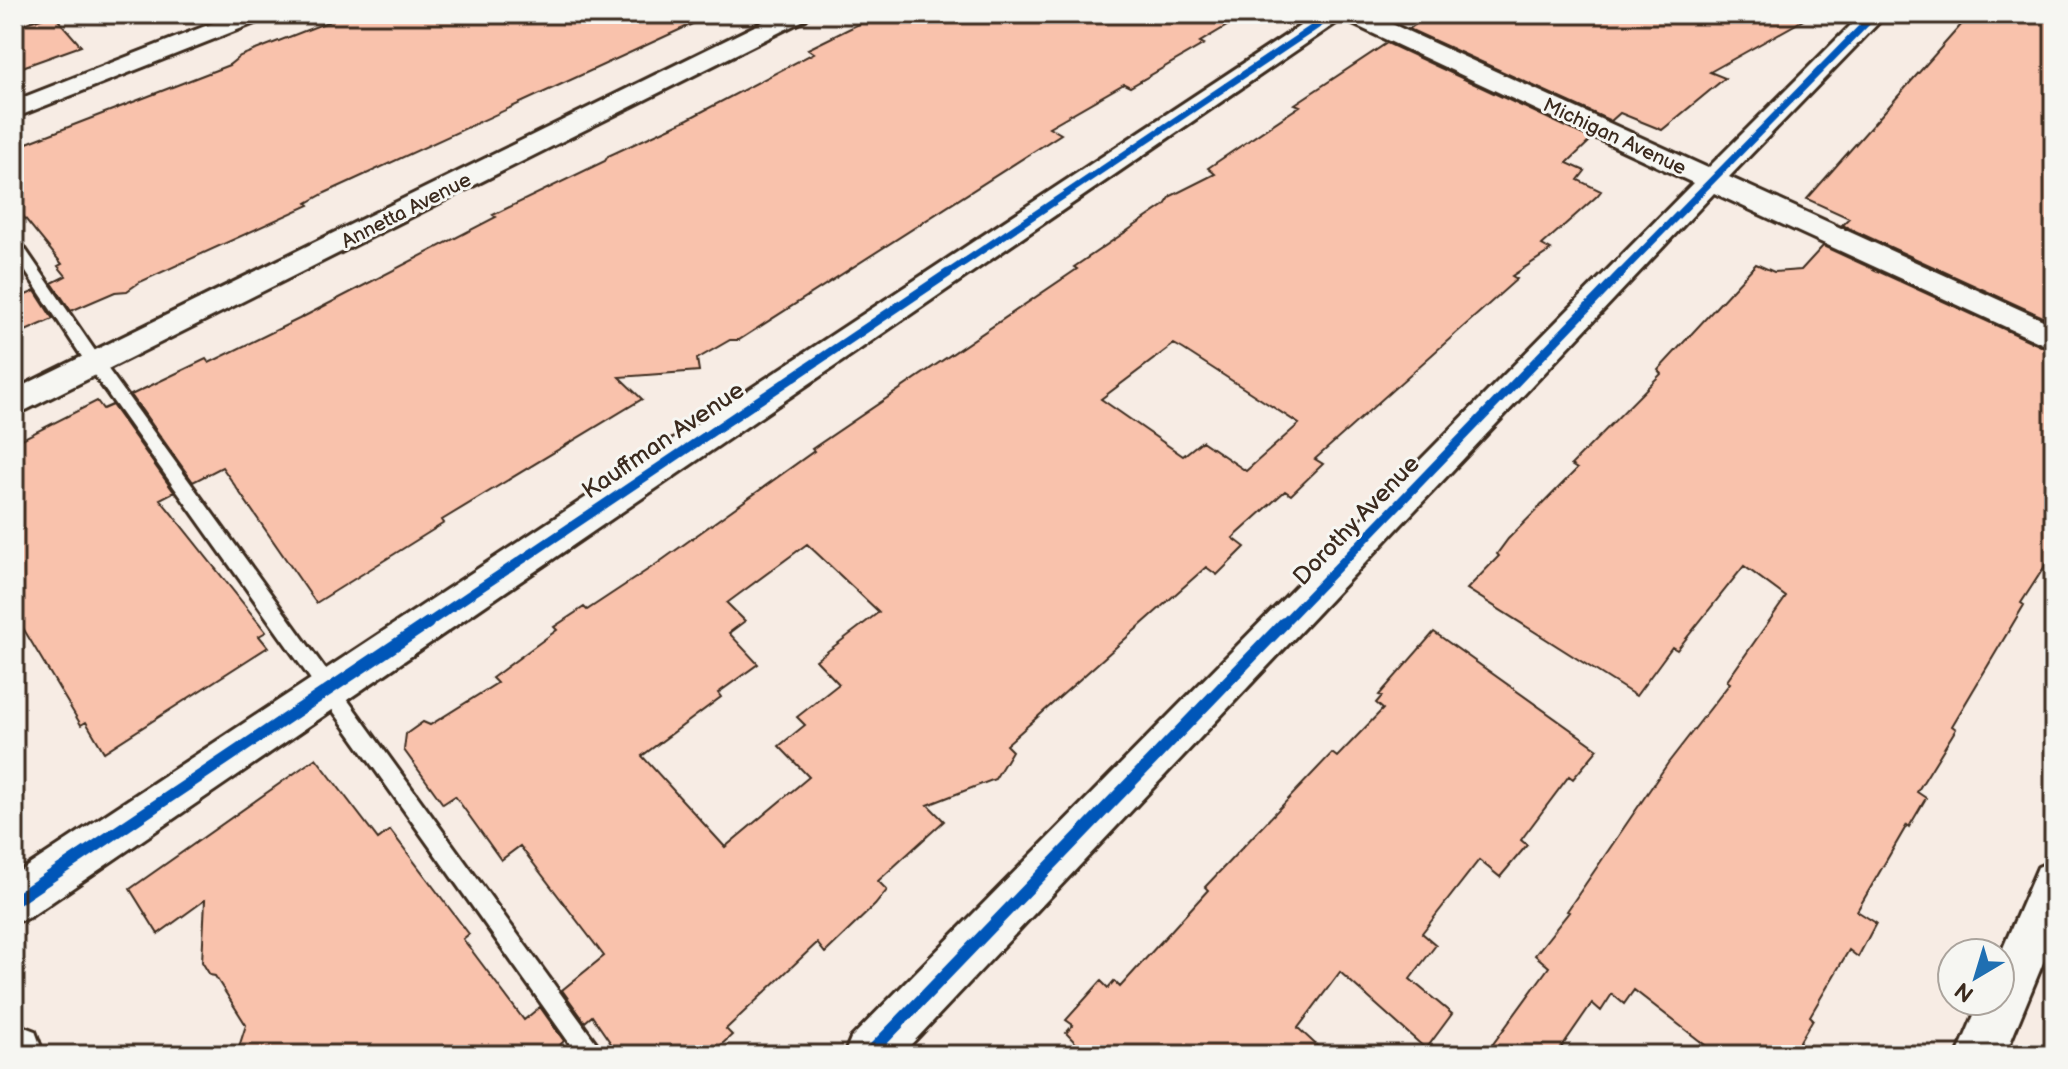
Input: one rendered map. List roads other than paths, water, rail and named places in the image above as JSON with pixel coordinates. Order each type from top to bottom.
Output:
[{"type":"street","points":[[14,110],[257,14]]},
{"type":"street","name":"Annetta Avenue","points":[[14,404],[798,14]]},
{"type":"street","name":"Kauffman Avenue","points":[[14,901],[1334,14]]},
{"type":"street","name":"Michigan Avenue","points":[[1350,14],[2054,338]]},
{"type":"street","name":"Dorothy Avenue","points":[[868,1055],[1711,180],[1875,14]]},
{"type":"street","points":[[1981,1055],[2054,882]]},
{"type":"lane","points":[[14,243],[96,365],[593,1055]]}]
